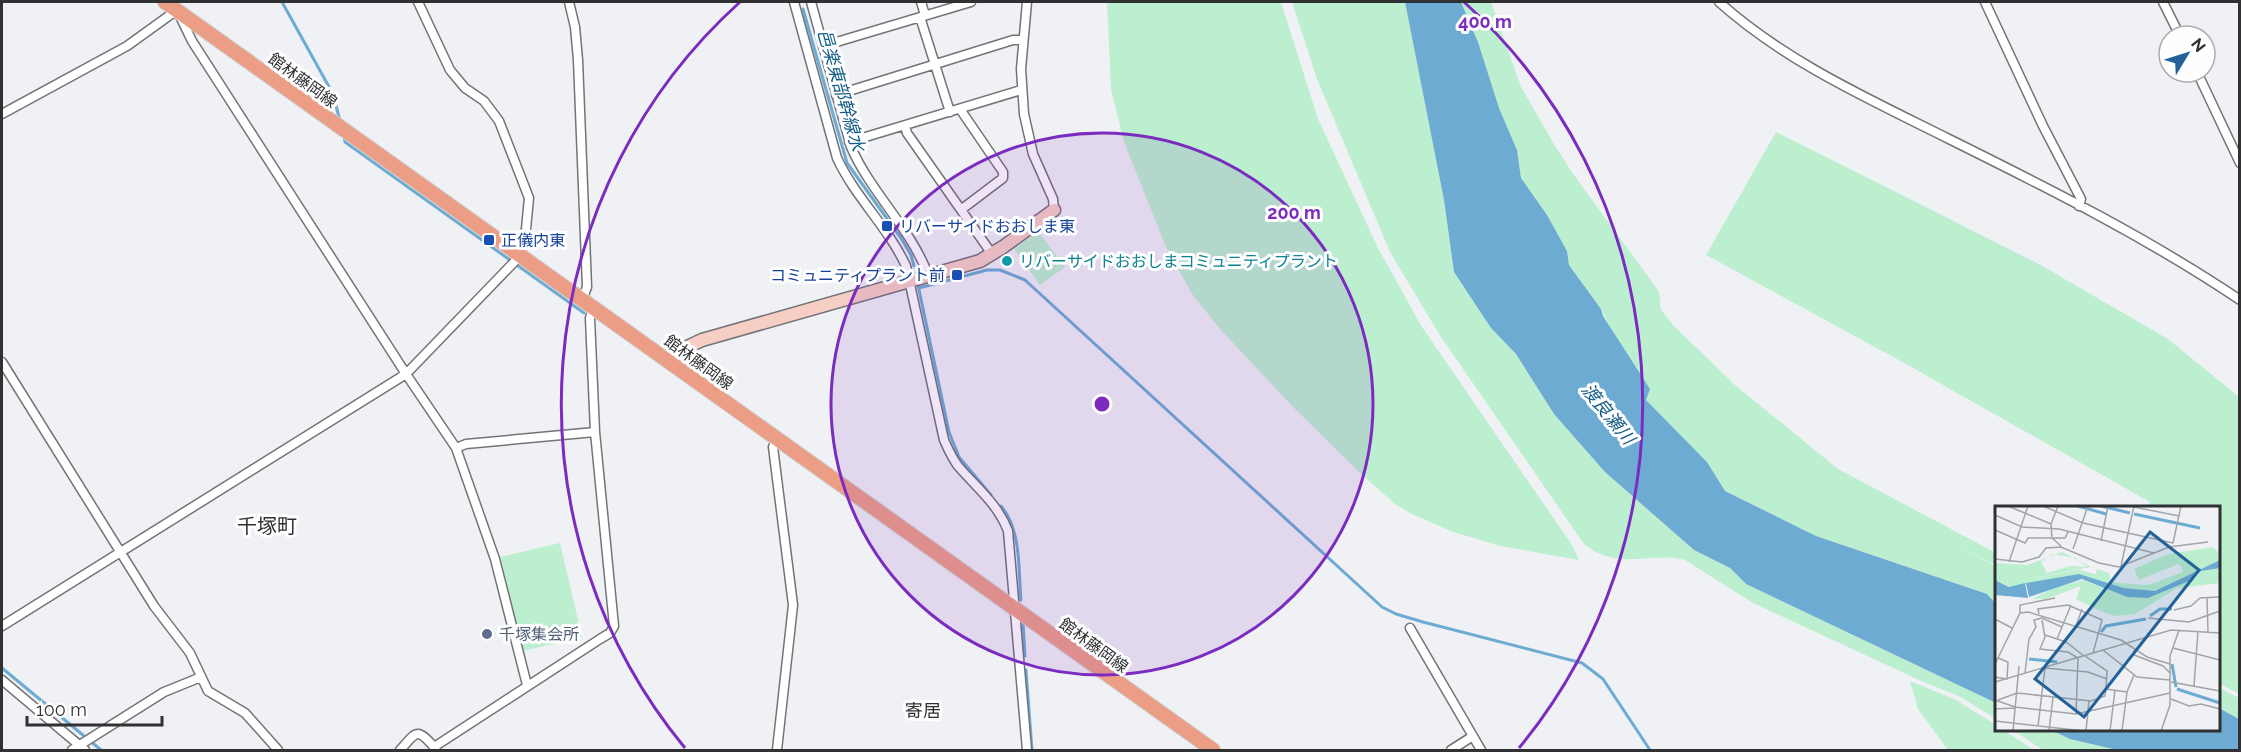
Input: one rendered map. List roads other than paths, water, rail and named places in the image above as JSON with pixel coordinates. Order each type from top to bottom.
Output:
[{"type":"main road","name":"館林藤岡線","points":[[165,2],[1213,750]]},
{"type":"street","points":[[2,626],[406,374],[520,256],[529,198],[499,121],[484,101],[465,88],[450,70],[418,2]]},
{"type":"street","points":[[400,750],[414,735],[418,734],[423,735],[435,749],[527,685],[610,633],[614,626],[595,432],[590,318],[587,304],[578,60],[575,27],[569,2]]},
{"type":"street","points":[[794,2],[837,158],[846,177],[896,247],[906,266],[944,440],[957,464],[993,504],[1004,520],[1008,531],[1027,750]]},
{"type":"street","points":[[811,2],[849,142],[860,167],[916,247],[929,277]]},
{"type":"street","points":[[921,2],[935,64],[950,112]]},
{"type":"street","points":[[823,46],[971,2]]},
{"type":"street","points":[[671,362],[685,348],[702,340],[968,265],[992,254],[1054,210],[1053,199],[1038,167],[1029,140],[1021,90],[1027,2]]},
{"type":"street","points":[[1719,2],[1750,27],[1827,77],[2079,206],[2148,244],[2240,300]]},
{"type":"street","points":[[1985,2],[2080,199],[2079,206]]},
{"type":"street","points":[[2163,2],[2174,24]]},
{"type":"street","points":[[2,114],[127,46],[177,10],[192,41],[456,448],[495,559],[527,685]]},
{"type":"street","points":[[836,95],[1013,40],[1023,40]]},
{"type":"street","points":[[2203,84],[2240,163]]},
{"type":"street","points":[[849,142],[1021,90]]},
{"type":"street","points":[[960,109],[1003,172],[1003,178],[962,209]]},
{"type":"street","points":[[905,126],[907,133],[992,254]]},
{"type":"street","points":[[2,362],[154,606],[190,653],[208,692],[245,713],[278,750]]},
{"type":"street","points":[[456,448],[466,444],[595,432]]},
{"type":"street","points":[[777,439],[773,447],[793,605],[777,750]]},
{"type":"street","points":[[1410,628],[1481,750]]},
{"type":"street","points":[[2,680],[78,749],[164,692],[201,676]]},
{"type":"street","points":[[1451,750],[1473,736]]},
{"type":"water","name":"渡良瀬川","points":[[1405,2],[1461,2],[1478,42],[1499,108],[1517,150],[1521,178],[1547,215],[1567,251],[1569,265],[1601,309],[1603,316],[1650,389],[1646,400],[1707,462],[1725,491],[1816,536],[1987,594],[1995,603],[1995,703],[1746,584],[1730,568],[1694,550],[1605,472],[1554,414],[1516,354],[1491,328],[1454,272],[1444,200]]},
{"type":"water","points":[[2220,709],[2239,719],[2239,750],[2117,750],[2070,739],[2053,731],[2220,731]]},
{"type":"waterway","points":[[282,2],[333,94],[340,121]]},
{"type":"waterway","name":"邑楽東部幹線水","points":[[803,9],[847,163],[901,238],[911,255],[914,266]]},
{"type":"waterway","points":[[344,136],[345,142],[584,313]]},
{"type":"waterway","points":[[919,288],[987,270],[1000,270],[1025,280],[1382,607],[1423,622],[1582,663],[1603,679],[1650,750]]},
{"type":"waterway","name":"邑楽東部幹線水","points":[[918,285],[949,432],[959,457],[991,495]]},
{"type":"waterway","name":"邑楽東部幹線水","points":[[1001,506],[1008,516],[1016,539],[1021,600]]},
{"type":"waterway","name":"邑楽東部幹線水","points":[[1023,621],[1025,656]]},
{"type":"waterway","points":[[2,668],[101,750]]},
{"type":"waterway","name":"邑楽東部幹線水","points":[[1026,670],[1032,750]]},
{"type":"place","name":"リバーサイドおおしま東","points":[[887,226]]},
{"type":"place","name":"正儀内東","points":[[489,240]]},
{"type":"place","name":"リバーサイドおおしまコミュニティプラント","points":[[1007,261]]},
{"type":"place","name":"コミュニティプラント前","points":[[957,275]]},
{"type":"place","name":"千塚集会所","points":[[487,634]]},
{"type":"district","name":"千塚町","points":[[267,526]]},
{"type":"district","name":"寄居","points":[[923,711]]}]
